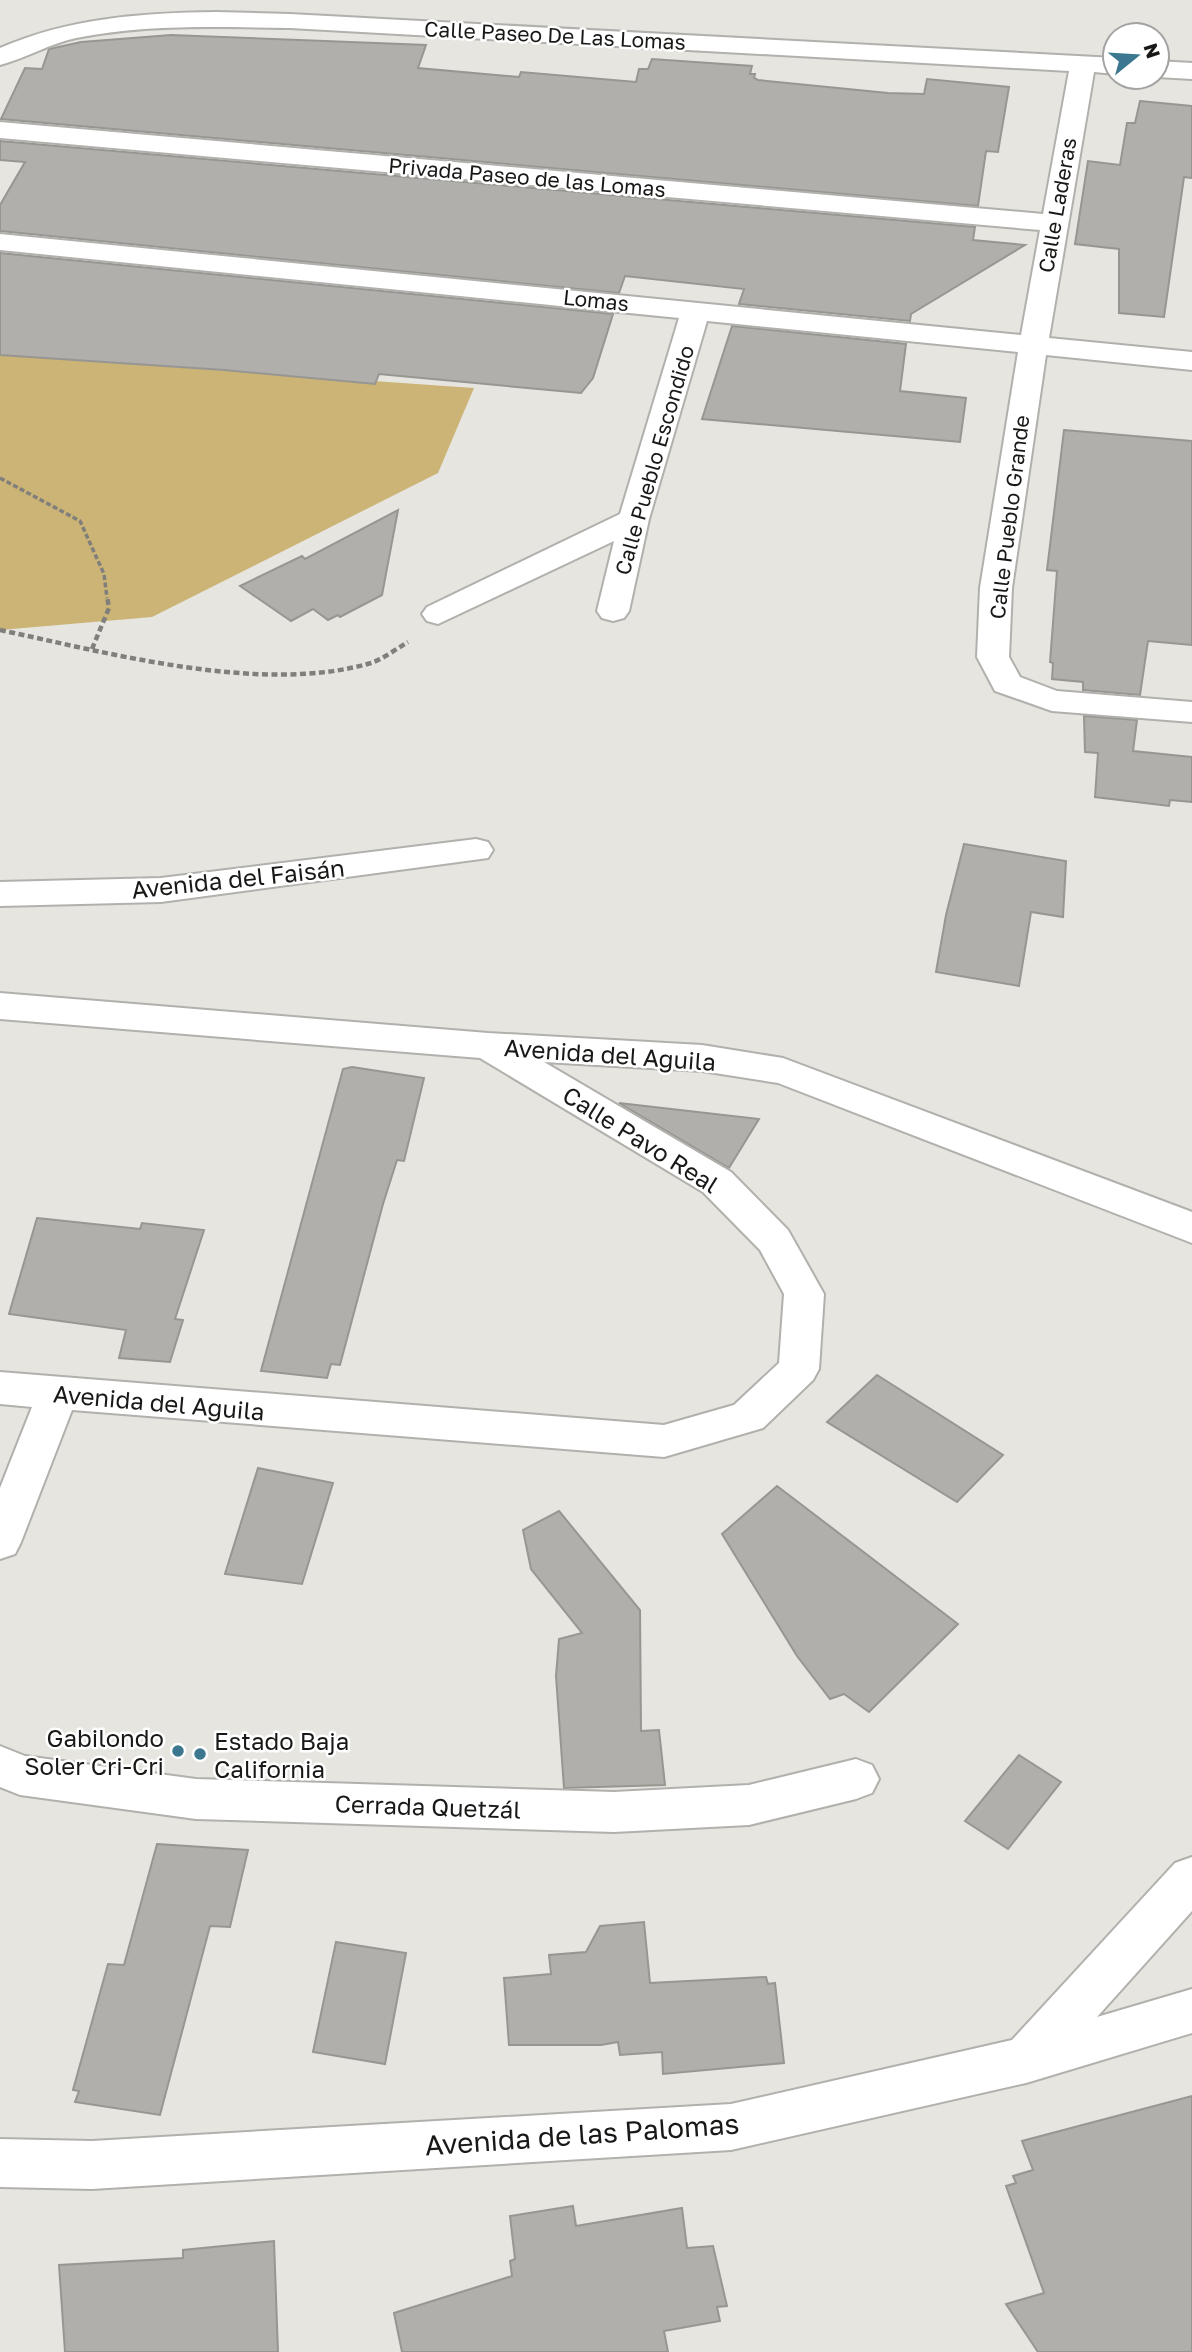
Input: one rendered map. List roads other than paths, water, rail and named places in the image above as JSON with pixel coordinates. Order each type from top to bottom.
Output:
[{"type":"street","name":"Calle Paseo De Las Lomas","points":[[0,57],[62,33],[117,23],[170,19],[290,21],[1101,65]]},
{"type":"street","name":"Calle Laderas","points":[[1033,347],[1083,64]]},
{"type":"street","points":[[1171,70],[1192,72]]},
{"type":"street","name":"Privada Paseo de las Lomas","points":[[0,130],[1054,223]]},
{"type":"street","name":"Lomas","points":[[0,242],[1192,361]]},
{"type":"street","name":"Calle Pueblo Escondido","points":[[613,611],[634,519],[696,310]]},
{"type":"street","name":"Calle Pueblo Grande","points":[[1033,347],[996,587],[993,657],[1007,684],[1052,701],[1192,712]]},
{"type":"street","points":[[438,614],[634,519]]},
{"type":"street","name":"Avenida del Faisán","points":[[0,894],[162,890],[475,850]]},
{"type":"street","name":"Avenida del Aguila","points":[[0,1006],[488,1046],[702,1058],[783,1071],[1192,1228]]},
{"type":"street","name":"Calle Pavo Real","points":[[488,1046],[717,1182],[774,1240],[804,1294],[799,1369]]},
{"type":"street","name":"Avenida del Aguila","points":[[0,1388],[664,1441],[748,1417],[799,1369]]},
{"type":"street","points":[[0,1542],[58,1394]]},
{"type":"street","name":"Cerrada Quetzál","points":[[0,1766],[20,1775],[196,1799],[614,1812],[749,1805],[856,1779]]},
{"type":"street","points":[[1026,2060],[1192,1878]]},
{"type":"street","name":"Avenida de las Palomas","points":[[0,2163],[92,2165],[731,2127],[1026,2060],[1192,2011]]},
{"type":"place","name":"Gabilondo Soler Cri-Cri","points":[[178,1751]]},
{"type":"place","name":"Estado Baja California","points":[[200,1754]]}]
